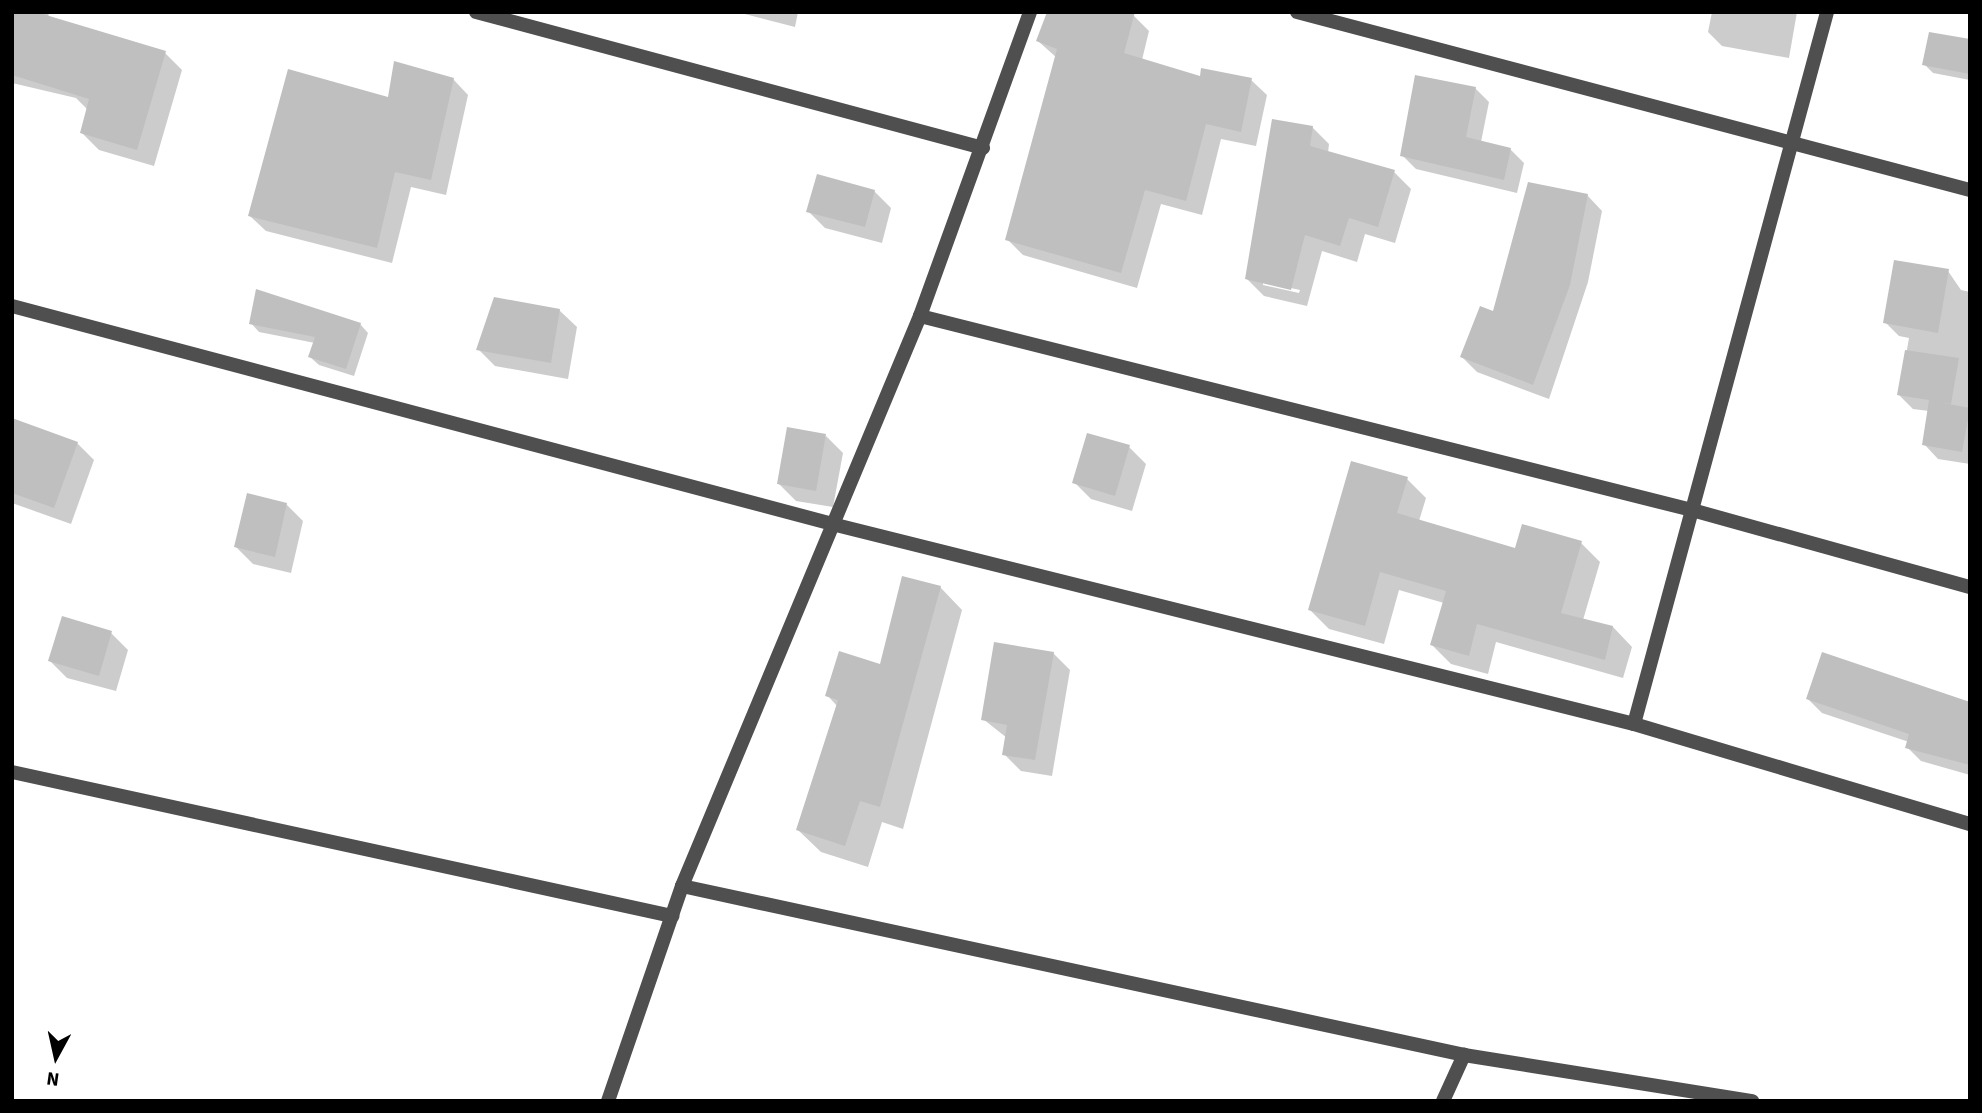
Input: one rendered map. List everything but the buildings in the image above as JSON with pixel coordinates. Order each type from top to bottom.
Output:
[{"type":"street","points":[[476,12],[983,148]]},
{"type":"street","points":[[608,1101],[682,886],[836,525],[920,316],[1030,12]]},
{"type":"street","points":[[1297,12],[1793,146],[1970,190]]},
{"type":"street","points":[[1634,724],[1793,146],[1827,12]]},
{"type":"street","points":[[12,306],[836,525],[1634,724],[1970,824]]},
{"type":"street","points":[[920,316],[1692,510],[1970,587]]},
{"type":"street","points":[[12,772],[672,916]]},
{"type":"street","points":[[682,886],[1464,1055],[1752,1101]]},
{"type":"street","points":[[1443,1101],[1464,1055]]}]
